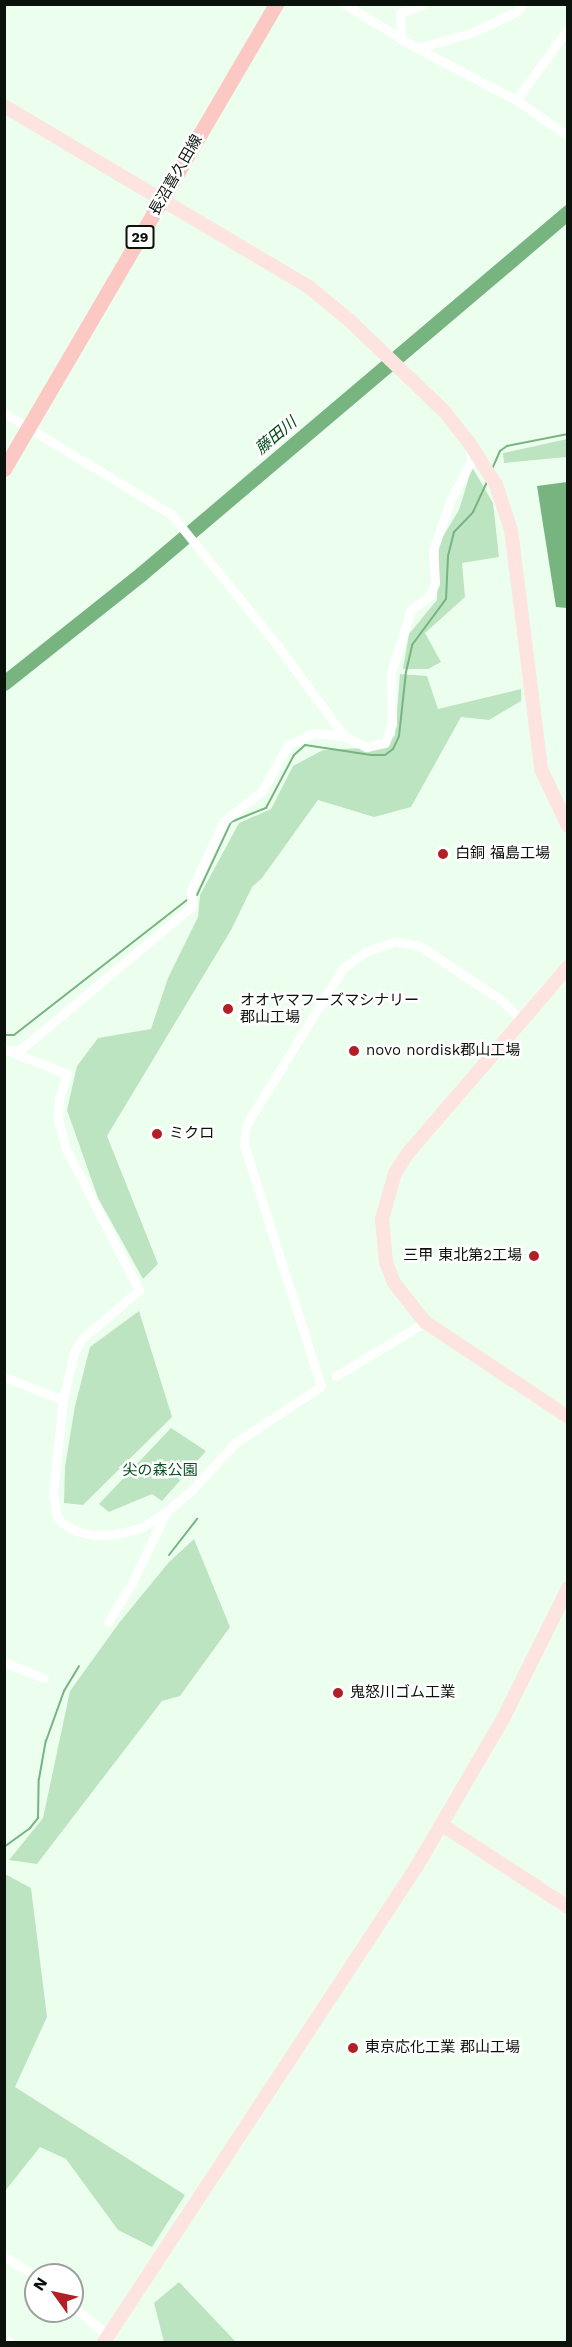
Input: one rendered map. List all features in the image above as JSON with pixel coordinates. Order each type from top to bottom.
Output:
[{"type":"main road","name":"長沼喜久田線","points":[[4,469],[276,4]]},
{"type":"street","points":[[344,4],[417,48],[516,100],[567,136]]},
{"type":"street","points":[[401,39],[400,14],[423,4]]},
{"type":"street","points":[[417,48],[471,33],[516,12],[523,4]]},
{"type":"street","points":[[516,100],[567,28]]},
{"type":"street","points":[[4,106],[309,287],[371,341],[444,411],[482,459],[493,479],[511,530],[541,769],[567,826]]},
{"type":"street","points":[[4,413],[171,514],[277,645],[344,736]]},
{"type":"street","points":[[5,1051],[21,1050],[192,906],[191,890],[224,821],[262,791],[288,745],[314,733],[344,736],[366,747],[385,742],[392,724],[391,673],[411,609],[429,597],[435,583],[433,550],[452,499],[471,461],[470,444]]},
{"type":"street","points":[[5,1051],[68,1074],[59,1098],[58,1119],[66,1149],[139,1290],[83,1338],[74,1352],[63,1400],[53,1492],[57,1517],[76,1531],[93,1535],[117,1534],[141,1528],[166,1512],[193,1488],[236,1443],[321,1386],[244,1145],[246,1125],[344,968],[365,952],[378,947],[396,942],[420,946],[501,1000],[522,1020]]},
{"type":"street","points":[[567,967],[408,1153],[395,1173],[382,1219],[386,1262],[394,1283],[425,1322],[567,1417]]},
{"type":"street","points":[[336,1376],[425,1322]]},
{"type":"street","points":[[4,1377],[63,1400]]},
{"type":"street","points":[[108,1622],[132,1583],[166,1512]]},
{"type":"street","points":[[84,2317],[107,2339],[393,1904],[442,1825],[504,1717],[567,1588]]},
{"type":"street","points":[[4,1662],[44,1678]]},
{"type":"street","points":[[442,1825],[567,1907]]},
{"type":"street","points":[[4,2256],[24,2269]]},
{"type":"street","points":[[4,2341],[9,2343]]},
{"type":"green space","points":[[567,439],[567,457],[504,463],[503,453]]},
{"type":"green space","points":[[472,467],[493,503],[499,557],[462,563],[465,597],[425,633],[441,662],[428,669],[403,669],[409,634],[437,600],[439,543],[459,510]]},
{"type":"green space","points":[[400,674],[427,676],[438,709],[521,689],[521,701],[489,720],[461,717],[411,807],[374,817],[318,800],[262,878],[252,887],[231,930],[107,1136],[158,1264],[143,1279],[98,1198],[67,1110],[77,1066],[98,1038],[151,1029],[168,978],[198,917],[200,895],[239,823],[271,809],[293,766],[323,750],[386,747],[395,735]]},
{"type":"green space","points":[[139,1311],[172,1417],[83,1505],[64,1503],[65,1467],[75,1406],[90,1347]]},
{"type":"green space","name":"尖の森公園","points":[[171,1428],[206,1451],[162,1501],[152,1494],[109,1512],[99,1504]]},
{"type":"green space","points":[[194,1539],[230,1627],[180,1696],[162,1701],[37,1864],[9,1860],[43,1818],[70,1691],[119,1623],[169,1562]]},
{"type":"green space","points":[[5,1874],[31,1888],[47,2017],[15,2087],[185,2195],[152,2247],[118,2230],[66,2159],[40,2147],[5,2191]]},
{"type":"green space","points":[[179,2282],[236,2342],[164,2342],[154,2303]]},
{"type":"shaded area","points":[[568,482],[567,608],[556,607],[537,486]]},
{"type":"waterway","name":"藤田川","points":[[4,683],[141,574],[568,212]]},
{"type":"waterway","points":[[492,469],[500,451],[507,446],[568,434]]},
{"type":"waterway","points":[[197,895],[231,822],[266,808],[294,755],[305,745],[371,755],[385,755],[393,749],[399,736],[406,672],[412,645],[446,599],[448,556],[454,532],[473,512],[488,480]]},
{"type":"waterway","points":[[4,1035],[14,1035],[187,900]]},
{"type":"waterway","points":[[169,1555],[197,1519]]},
{"type":"waterway","points":[[4,1847],[30,1828],[38,1818],[39,1779],[46,1741],[64,1691],[79,1666]]},
{"type":"place","name":"白銅 福島工場","points":[[443,854]]},
{"type":"place","name":"オオヤマフーズマシナリー 郡山工場","points":[[228,1009]]},
{"type":"place","name":"novo nordisk郡山工場","points":[[354,1051]]},
{"type":"place","name":"ミクロ","points":[[157,1134]]},
{"type":"place","name":"三甲 東北第2工場","points":[[534,1256]]},
{"type":"place","name":"鬼怒川ゴム工業","points":[[338,1693]]},
{"type":"place","name":"東京応化工業 郡山工場","points":[[353,2048]]}]
